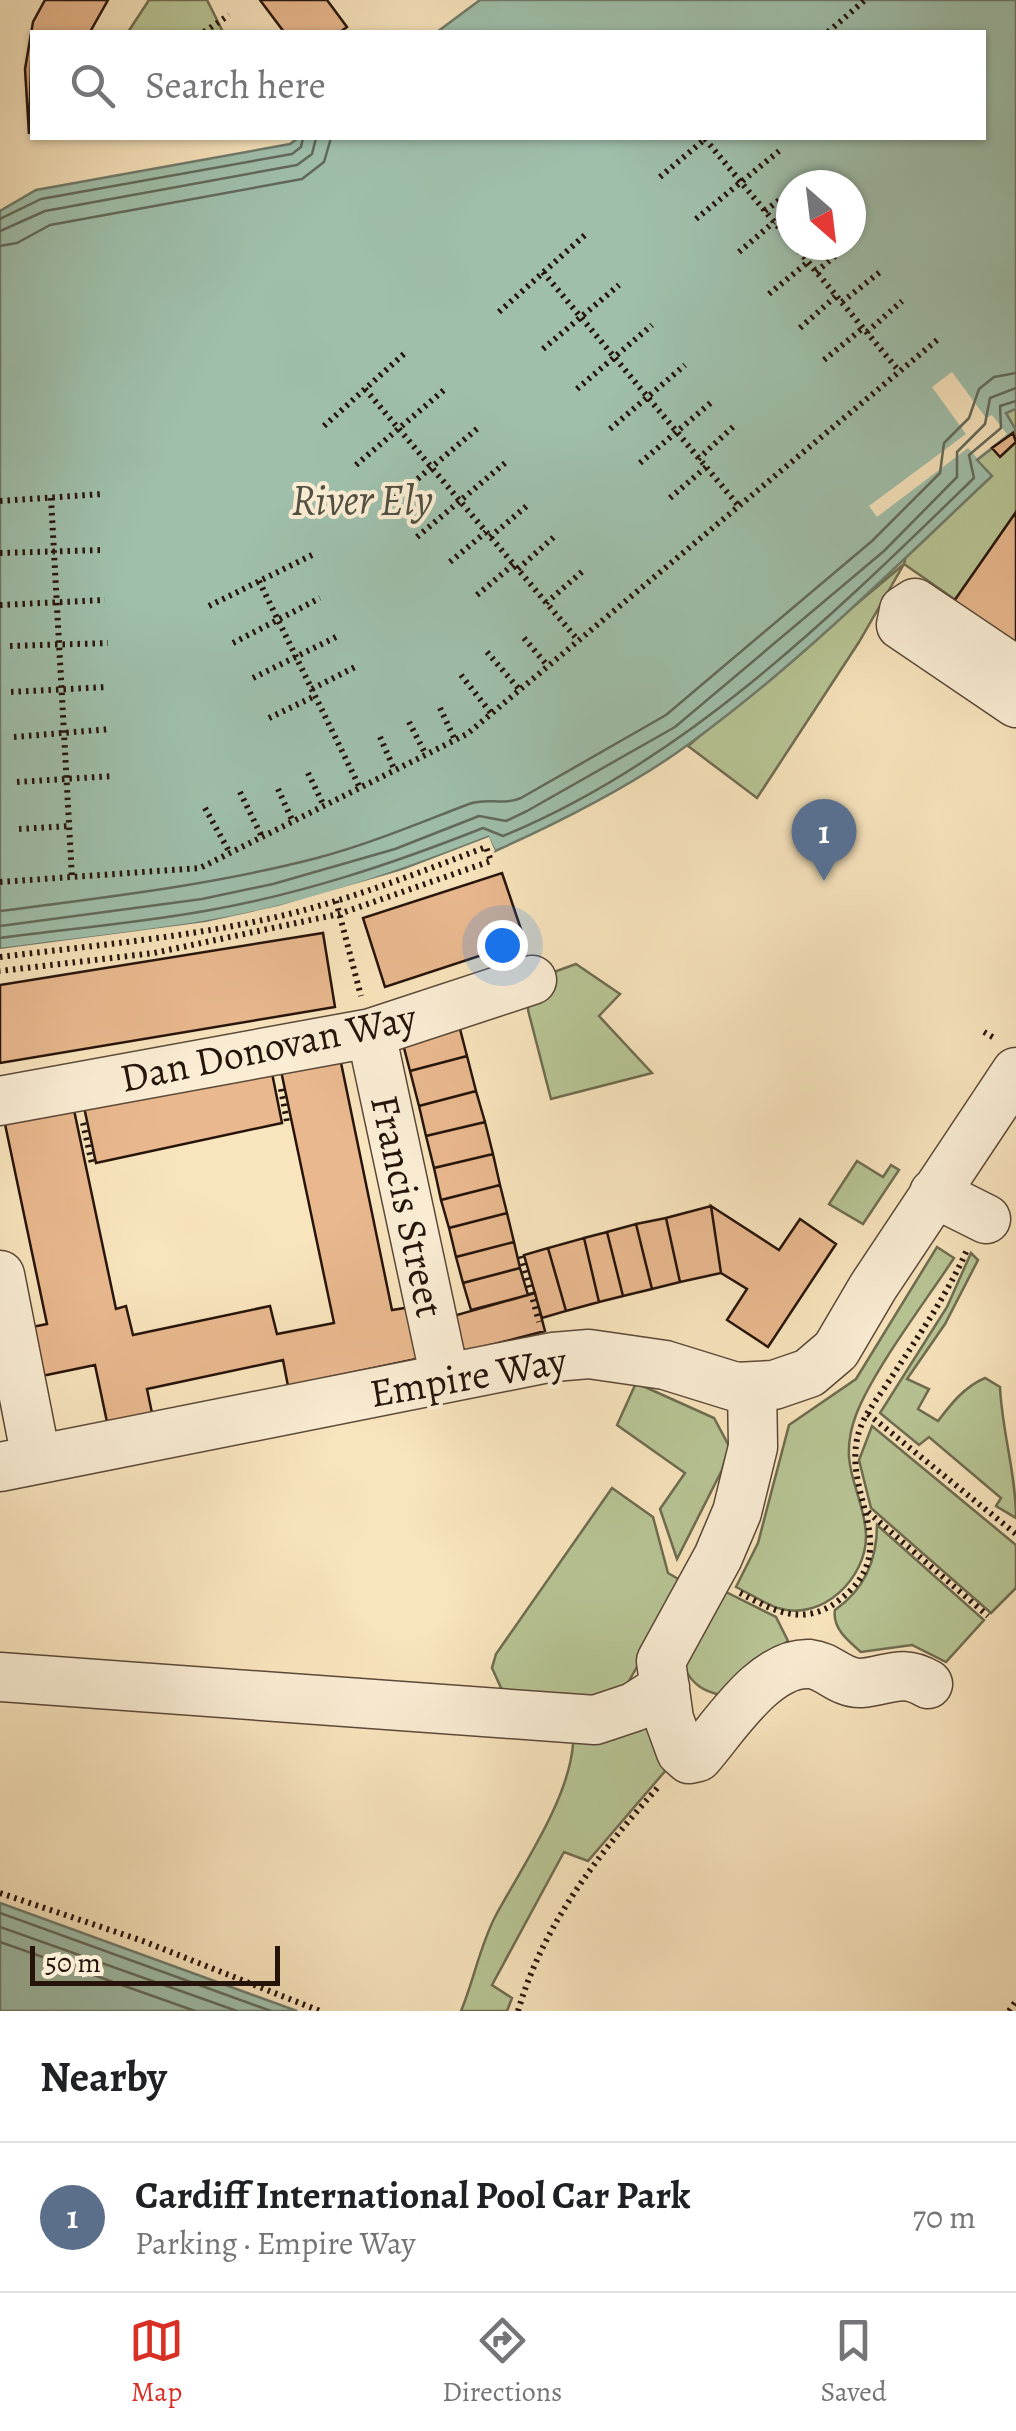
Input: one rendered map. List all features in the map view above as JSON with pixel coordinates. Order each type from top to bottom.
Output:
[{"type":"street","points":[[1016,671],[915,603],[904,610],[901,624],[1016,704]]},
{"type":"street","name":"Dan Donovan Way","points":[[0,1100],[371,1033],[532,980]]},
{"type":"street","name":"Francis Street","points":[[371,1033],[445,1378]]},
{"type":"street","name":"Empire Way","points":[[18,1462],[548,1358],[589,1354],[648,1363],[722,1384],[752,1387],[774,1385],[809,1373],[836,1350],[934,1193],[1016,1072]]},
{"type":"street","points":[[934,1193],[977,1232]]},
{"type":"street","points":[[0,1275],[18,1462]]},
{"type":"street","points":[[752,1387],[753,1447],[738,1512],[718,1557],[661,1660],[669,1719],[686,1756],[698,1756],[768,1680],[791,1665],[825,1668],[842,1680],[861,1683],[901,1674],[928,1684]]},
{"type":"street","points":[[0,1676],[595,1720],[634,1707],[665,1687]]},
{"type":"street","points":[[665,1687],[699,1710],[737,1712]]},
{"type":"path","points":[[830,30],[865,0]]},
{"type":"path","points":[[207,30],[229,15]]},
{"type":"path","points":[[660,177],[704,140]]},
{"type":"path","points":[[708,140],[776,224]]},
{"type":"path","points":[[696,219],[779,151]]},
{"type":"path","points":[[765,211],[776,203]]},
{"type":"path","points":[[740,252],[774,222]]},
{"type":"path","points":[[499,312],[586,234]]},
{"type":"path","points":[[816,272],[830,260]]},
{"type":"path","points":[[769,294],[808,262],[899,371]]},
{"type":"path","points":[[543,272],[738,505]]},
{"type":"path","points":[[800,328],[880,272]]},
{"type":"path","points":[[542,349],[618,285]]},
{"type":"path","points":[[824,360],[902,301]]},
{"type":"path","points":[[577,389],[652,325]]},
{"type":"path","points":[[0,882],[200,868],[455,740],[937,340]]},
{"type":"path","points":[[324,426],[406,352]]},
{"type":"path","points":[[610,429],[686,365]]},
{"type":"path","points":[[365,389],[577,639]]},
{"type":"path","points":[[356,464],[444,390]]},
{"type":"path","points":[[640,463],[714,400]]},
{"type":"path","points":[[698,459],[735,425]]},
{"type":"path","points":[[388,503],[478,428]]},
{"type":"path","points":[[417,537],[505,463]]},
{"type":"path","points":[[670,498],[706,468]]},
{"type":"path","points":[[0,501],[102,494]]},
{"type":"path","points":[[51,498],[72,878]]},
{"type":"path","points":[[450,562],[528,504]]},
{"type":"path","points":[[478,595],[556,536]]},
{"type":"path","points":[[0,553],[103,550]]},
{"type":"path","points":[[208,606],[312,555]]},
{"type":"path","points":[[546,602],[584,570]]},
{"type":"path","points":[[259,581],[360,788]]},
{"type":"path","points":[[233,643],[320,598]]},
{"type":"path","points":[[0,606],[105,600]]},
{"type":"path","points":[[253,678],[340,635]]},
{"type":"path","points":[[524,638],[547,664]]},
{"type":"path","points":[[10,646],[108,643]]},
{"type":"path","points":[[487,652],[520,689]]},
{"type":"path","points":[[269,718],[355,667]]},
{"type":"path","points":[[461,676],[491,713]]},
{"type":"path","points":[[11,692],[107,687]]},
{"type":"path","points":[[440,708],[455,740]]},
{"type":"path","points":[[409,722],[426,755]]},
{"type":"path","points":[[14,737],[111,729]]},
{"type":"path","points":[[380,737],[395,770]]},
{"type":"path","points":[[308,773],[324,806]]},
{"type":"path","points":[[17,782],[113,776]]},
{"type":"path","points":[[278,789],[293,822]]},
{"type":"path","points":[[240,792],[262,837]]},
{"type":"path","points":[[205,808],[230,853]]},
{"type":"path","points":[[19,829],[70,826]]},
{"type":"path","points":[[0,957],[203,931],[336,901],[486,847],[491,861],[339,914],[154,952],[0,971]]},
{"type":"path","points":[[336,901],[371,1033]]},
{"type":"path","points":[[726,1585],[779,1614],[806,1616],[829,1607],[864,1573],[872,1549],[866,1510],[854,1473],[854,1448],[868,1414],[953,1282],[977,1232]]},
{"type":"path","points":[[521,1256],[548,1358]]},
{"type":"path","points":[[868,1414],[1016,1534]]},
{"type":"path","points":[[866,1510],[988,1616]]},
{"type":"path","points":[[518,2011],[528,1979],[588,1867],[686,1756]]},
{"type":"path","points":[[0,1893],[143,1941],[320,2011]]},
{"type":"path","points":[[1009,2011],[1016,2001]]},
{"type":"shaded area","points":[[149,0],[207,0],[222,30],[129,30]]},
{"type":"shaded area","points":[[1016,106],[1016,642],[904,564]]},
{"type":"shaded area","points":[[904,564],[859,642],[757,798],[688,746]]},
{"type":"shaded area","points":[[576,964],[620,994],[599,1016],[652,1073],[551,1099],[528,1010],[532,980]]},
{"type":"shaded area","points":[[857,1161],[883,1177],[891,1165],[899,1170],[863,1224],[829,1204]]},
{"type":"shaded area","points":[[937,1247],[954,1258],[875,1378],[851,1434],[850,1464],[866,1535],[859,1567],[839,1593],[810,1609],[778,1608],[736,1587],[758,1543],[789,1425],[856,1379]]},
{"type":"shaded area","points":[[971,1253],[978,1260],[945,1324],[907,1379],[929,1389],[918,1409],[938,1421],[958,1396],[977,1382],[985,1378],[1000,1387],[1016,1518],[996,1506],[1001,1498],[929,1437],[919,1445],[880,1413],[947,1307]]},
{"type":"shaded area","points":[[636,1383],[714,1418],[729,1446],[722,1470],[677,1559],[660,1509],[685,1473],[617,1425]]},
{"type":"shaded area","points":[[872,1426],[1016,1545],[1016,1588],[991,1613],[871,1508],[859,1460]]},
{"type":"shaded area","points":[[612,1488],[653,1517],[668,1573],[685,1583],[626,1686],[610,1699],[502,1690],[492,1668],[496,1654]]},
{"type":"shaded area","points":[[877,1525],[984,1620],[946,1662],[912,1645],[861,1652],[838,1628],[835,1610],[854,1593],[867,1573],[875,1550]]},
{"type":"shaded area","points":[[726,1592],[776,1617],[788,1641],[721,1695],[699,1686],[684,1668]]},
{"type":"shaded area","points":[[647,1724],[666,1770],[588,1861],[564,1852],[492,1985],[512,1998],[507,2011],[461,2011],[490,1926],[554,1810],[573,1744],[577,1739]]},
{"type":"water","name":"River Ely","points":[[480,0],[1016,0],[1016,409],[1006,413],[1016,430],[977,460],[992,476],[807,649],[689,744],[569,816],[495,851],[488,837],[384,875],[277,907],[178,926],[0,949],[0,211],[36,190],[295,140],[986,140],[986,30],[440,30]]},
{"type":"water","points":[[0,1903],[297,2011],[0,2011]]},
{"type":"pier","points":[[952,372],[986,418],[992,415],[1007,434],[977,458],[968,448],[877,517],[869,506],[966,434],[932,387]]},
{"type":"pier","points":[[489,837],[495,851],[490,852],[486,843],[405,875],[279,911],[206,926],[0,954],[0,949],[206,922],[278,906],[403,870]]},
{"type":"building","points":[[45,0],[108,0],[91,30],[32,30]]},
{"type":"building","points":[[260,0],[327,0],[347,27],[343,30],[282,30]]},
{"type":"building","points":[[30,40],[29,134],[25,69]]},
{"type":"building","points":[[1013,433],[1016,442],[1000,457],[992,448]]},
{"type":"building","points":[[1016,512],[1016,649],[952,604]]},
{"type":"building","points":[[502,873],[525,941],[385,987],[363,918]]},
{"type":"building","points":[[323,933],[335,1007],[0,1063],[0,985]]},
{"type":"building","points":[[460,1029],[467,1056],[410,1071],[403,1044]]},
{"type":"building","points":[[339,1053],[392,1310],[411,1307],[421,1358],[288,1386],[283,1360],[147,1389],[152,1413],[107,1422],[95,1365],[37,1377],[27,1328],[47,1324],[5,1124],[74,1110],[116,1309],[126,1306],[133,1335],[270,1306],[277,1334],[334,1323],[280,1066]]},
{"type":"building","points":[[467,1056],[476,1091],[419,1106],[410,1071]]},
{"type":"building","points":[[271,1068],[282,1123],[96,1163],[84,1107]]},
{"type":"building","points":[[476,1091],[485,1122],[426,1136],[419,1106]]},
{"type":"building","points":[[485,1122],[493,1154],[434,1168],[426,1136]]},
{"type":"building","points":[[493,1154],[500,1185],[441,1200],[434,1168]]},
{"type":"building","points":[[500,1185],[507,1213],[449,1228],[441,1200]]},
{"type":"building","points":[[711,1206],[721,1273],[680,1282],[666,1218]]},
{"type":"building","points":[[711,1206],[779,1250],[800,1219],[836,1244],[768,1347],[727,1320],[747,1289],[721,1273]]},
{"type":"building","points":[[507,1213],[514,1242],[456,1257],[449,1228]]},
{"type":"building","points":[[666,1218],[680,1282],[652,1289],[636,1224]]},
{"type":"building","points":[[636,1224],[652,1289],[623,1296],[607,1232]]},
{"type":"building","points":[[607,1232],[623,1296],[599,1302],[584,1238]]},
{"type":"building","points":[[584,1238],[599,1302],[566,1311],[548,1248]]},
{"type":"building","points":[[514,1242],[520,1268],[463,1283],[456,1257]]},
{"type":"building","points":[[548,1248],[566,1311],[542,1318],[524,1255]]},
{"type":"building","points":[[520,1268],[528,1295],[471,1310],[463,1283]]},
{"type":"building","points":[[535,1293],[545,1331],[455,1354],[446,1318]]},
{"type":"place","name":"Cardiff International Pool Car Park","points":[[824,881]]}]
